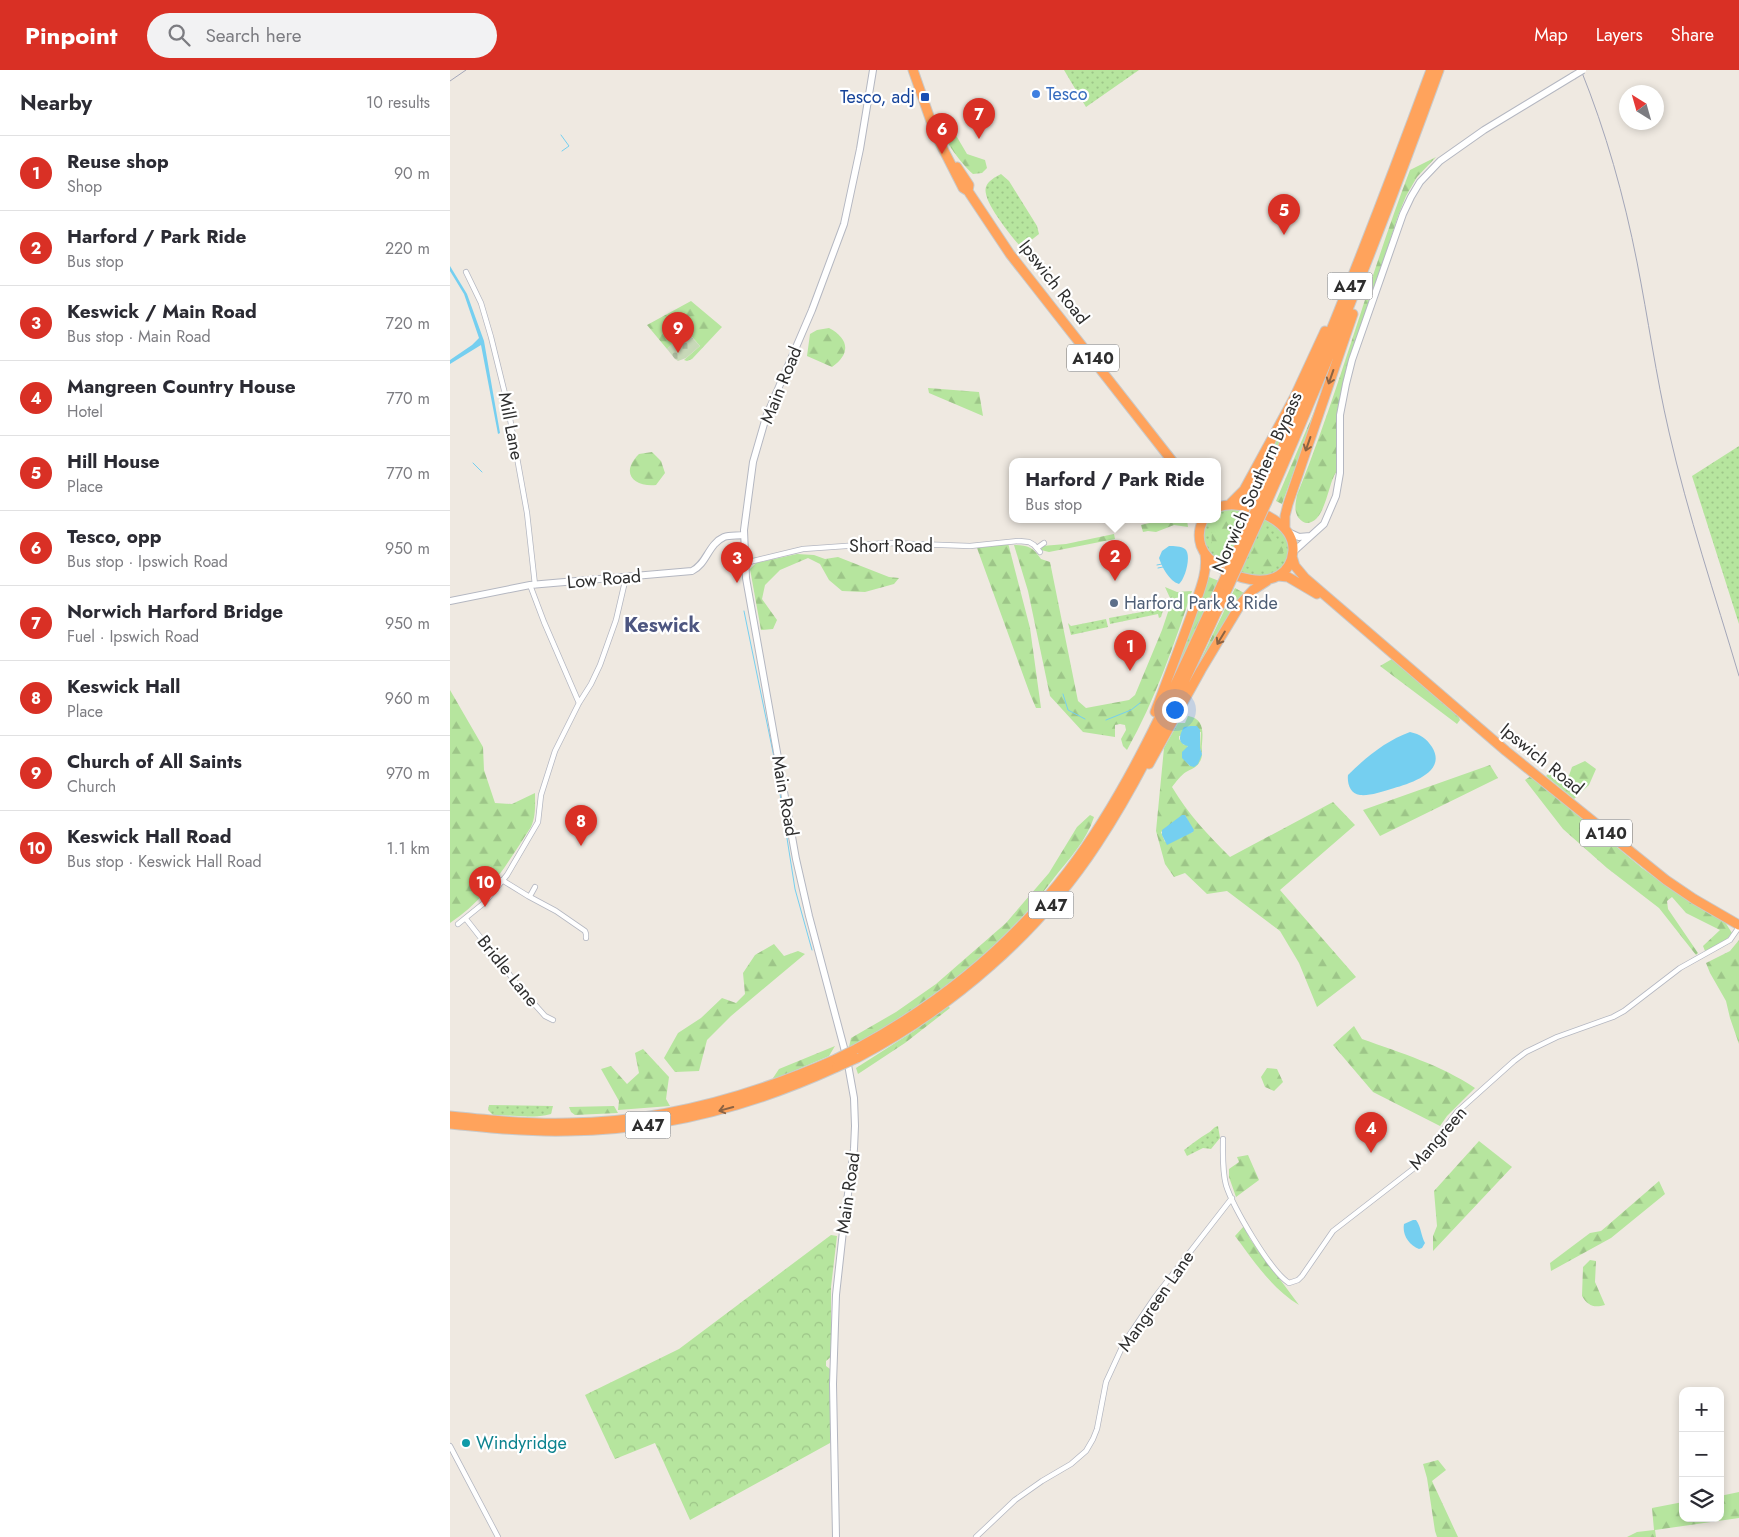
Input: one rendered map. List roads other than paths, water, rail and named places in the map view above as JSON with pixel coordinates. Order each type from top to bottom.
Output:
[{"type":"highway","name":"Ipswich Road","points":[[913,70],[935,133],[969,185],[968,190],[1010,254],[1171,458]]},
{"type":"highway","name":"Norwich Southern Bypass","points":[[1264,500],[1331,334],[1431,70]]},
{"type":"highway","name":"Norwich Southern Bypass","points":[[856,1053],[881,1045],[928,1015],[1004,954],[1064,889],[1097,845],[1121,806],[1164,722],[1332,350],[1392,198],[1439,70]]},
{"type":"highway","name":"A47","points":[[1231,503],[1244,490],[1294,398],[1321,342],[1396,166]]},
{"type":"highway","name":"A47","points":[[1286,530],[1285,516],[1288,504],[1392,198]]},
{"type":"highway","points":[[1221,506],[1231,503],[1246,506],[1274,519],[1286,530]]},
{"type":"highway","points":[[1201,523],[1199,539],[1205,554],[1218,565],[1242,577],[1267,581],[1278,576],[1288,567],[1292,554]]},
{"type":"highway","name":"Ipswich Road","points":[[1286,530],[1293,542],[1292,554],[1299,572],[1334,604],[1506,751],[1640,860],[1694,899],[1739,926]]},
{"type":"highway","name":"A47","points":[[1099,827],[1139,751],[1177,657],[1203,580],[1206,562],[1205,554]]},
{"type":"highway","name":"Ipswich Road","points":[[1278,576],[1288,577],[1334,604]]},
{"type":"highway","name":"A47","points":[[1064,889],[1091,858],[1118,820],[1201,670],[1242,602],[1253,590],[1267,581]]},
{"type":"highway","name":"Norwich Southern Bypass","points":[[450,1124],[509,1130],[568,1131],[639,1126],[673,1121],[736,1106],[799,1084],[856,1053],[942,995],[998,948],[1035,911],[1063,878],[1099,827],[1120,792],[1225,586]]},
{"type":"highway","name":"Norwich Southern Bypass","points":[[450,1116],[507,1122],[566,1123],[638,1118],[674,1112],[739,1096],[836,1063]]},
{"type":"main road","name":"Main Road","points":[[836,1537],[833,1384],[836,1294],[842,1231],[854,1149],[856,1126],[854,1098],[847,1059],[796,859],[745,563],[744,535],[753,462],[764,425],[812,310],[844,224],[860,149],[873,70]]},
{"type":"main road","points":[[1292,554],[1324,524],[1330,515],[1340,473],[1340,415],[1352,360],[1403,214],[1414,190],[1431,168],[1454,150],[1583,70]]},
{"type":"main road","points":[[1286,530],[1299,537],[1312,535]]},
{"type":"main road","name":"Low Road","points":[[450,601],[533,585],[692,571],[699,567],[712,546],[722,539],[744,535]]},
{"type":"street","name":"Mill Lane","points":[[466,272],[489,329],[507,402],[527,513],[533,585],[547,630],[579,703]]},
{"type":"street","points":[[1098,365],[1116,352]]},
{"type":"street","name":"Short Road","points":[[745,563],[803,549],[880,543],[970,546],[1019,541],[1029,542],[1038,550],[1044,544]]},
{"type":"street","points":[[458,924],[484,903],[502,880],[538,822],[540,795],[554,751],[591,684],[603,656],[616,620],[626,577]]},
{"type":"street","points":[[502,880],[556,910],[585,931],[586,938]]},
{"type":"street","points":[[530,896],[534,887]]},
{"type":"street","name":"Bridle Lane","points":[[466,919],[520,988],[545,1016],[553,1020]]},
{"type":"street","name":"Mangreen","points":[[1223,1139],[1223,1164],[1226,1184],[1253,1238],[1279,1273],[1289,1282],[1298,1280],[1333,1231],[1412,1169],[1457,1112],[1514,1061],[1526,1052],[1557,1037],[1613,1017],[1624,1011],[1680,968],[1730,940],[1739,926]]},
{"type":"street","name":"Mangreen Lane","points":[[976,1537],[1014,1500],[1070,1464],[1086,1451],[1097,1429],[1108,1376],[1124,1344],[1155,1297],[1232,1198]]},
{"type":"street","points":[[450,1446],[498,1537]]},
{"type":"water","points":[[450,266],[467,294],[484,341],[500,433],[498,434],[481,345],[450,364],[450,360],[479,338],[464,294],[450,271]]},
{"type":"water","points":[[1169,546],[1182,547],[1187,552],[1187,567],[1179,584],[1169,577],[1159,558],[1162,551]]},
{"type":"water","points":[[1197,726],[1200,730],[1202,754],[1198,764],[1194,767],[1190,766],[1182,758],[1182,752],[1188,746],[1184,745],[1180,739],[1184,727]]},
{"type":"water","points":[[1410,732],[1423,737],[1432,747],[1436,756],[1435,764],[1431,770],[1416,780],[1384,791],[1364,795],[1354,793],[1349,785],[1348,775],[1377,750],[1401,735]]},
{"type":"water","points":[[1182,815],[1185,815],[1194,830],[1193,832],[1167,845],[1162,835],[1162,830]]},
{"type":"water","points":[[1413,1220],[1418,1222],[1425,1243],[1419,1249],[1409,1242],[1404,1232],[1404,1224]]},
{"type":"waterway","points":[[561,135],[569,146],[562,151]]},
{"type":"waterway","points":[[473,463],[482,472]]},
{"type":"waterway","points":[[1157,565],[1162,564]]},
{"type":"waterway","points":[[1158,568],[1163,567]]},
{"type":"waterway","points":[[744,611],[775,762],[795,889],[812,950]]},
{"type":"waterway","points":[[1063,694],[1068,710],[1085,719]]},
{"type":"waterway","points":[[1106,720],[1131,710],[1140,703]]},
{"type":"railway","points":[[450,81],[466,70]]},
{"type":"railway","points":[[1581,70],[1606,141],[1620,189],[1637,262],[1660,390],[1676,463],[1739,676]]},
{"type":"place","name":"Tesco","points":[[1036,94]]},
{"type":"place","name":"Tesco, adj","points":[[925,97]]},
{"type":"place","name":"Norwich Harford Bridge","points":[[979,139]]},
{"type":"place","name":"Tesco, opp","points":[[942,154]]},
{"type":"place","name":"Hill House","points":[[1284,235]]},
{"type":"place","name":"Church of All Saints","points":[[678,353]]},
{"type":"place","name":"Harford / Park Ride","points":[[1115,581]]},
{"type":"place","name":"Keswick / Main Road","points":[[737,583]]},
{"type":"place","name":"Harford Park & Ride","points":[[1114,603]]},
{"type":"place","name":"Reuse shop","points":[[1130,671]]},
{"type":"place","name":"Keswick Hall","points":[[581,846]]},
{"type":"place","name":"Keswick Hall Road","points":[[485,907]]},
{"type":"place","name":"Mangreen Country House","points":[[1371,1153]]},
{"type":"place","name":"Windyridge","points":[[466,1443]]},
{"type":"district","name":"Keswick","points":[[662,625]]}]
